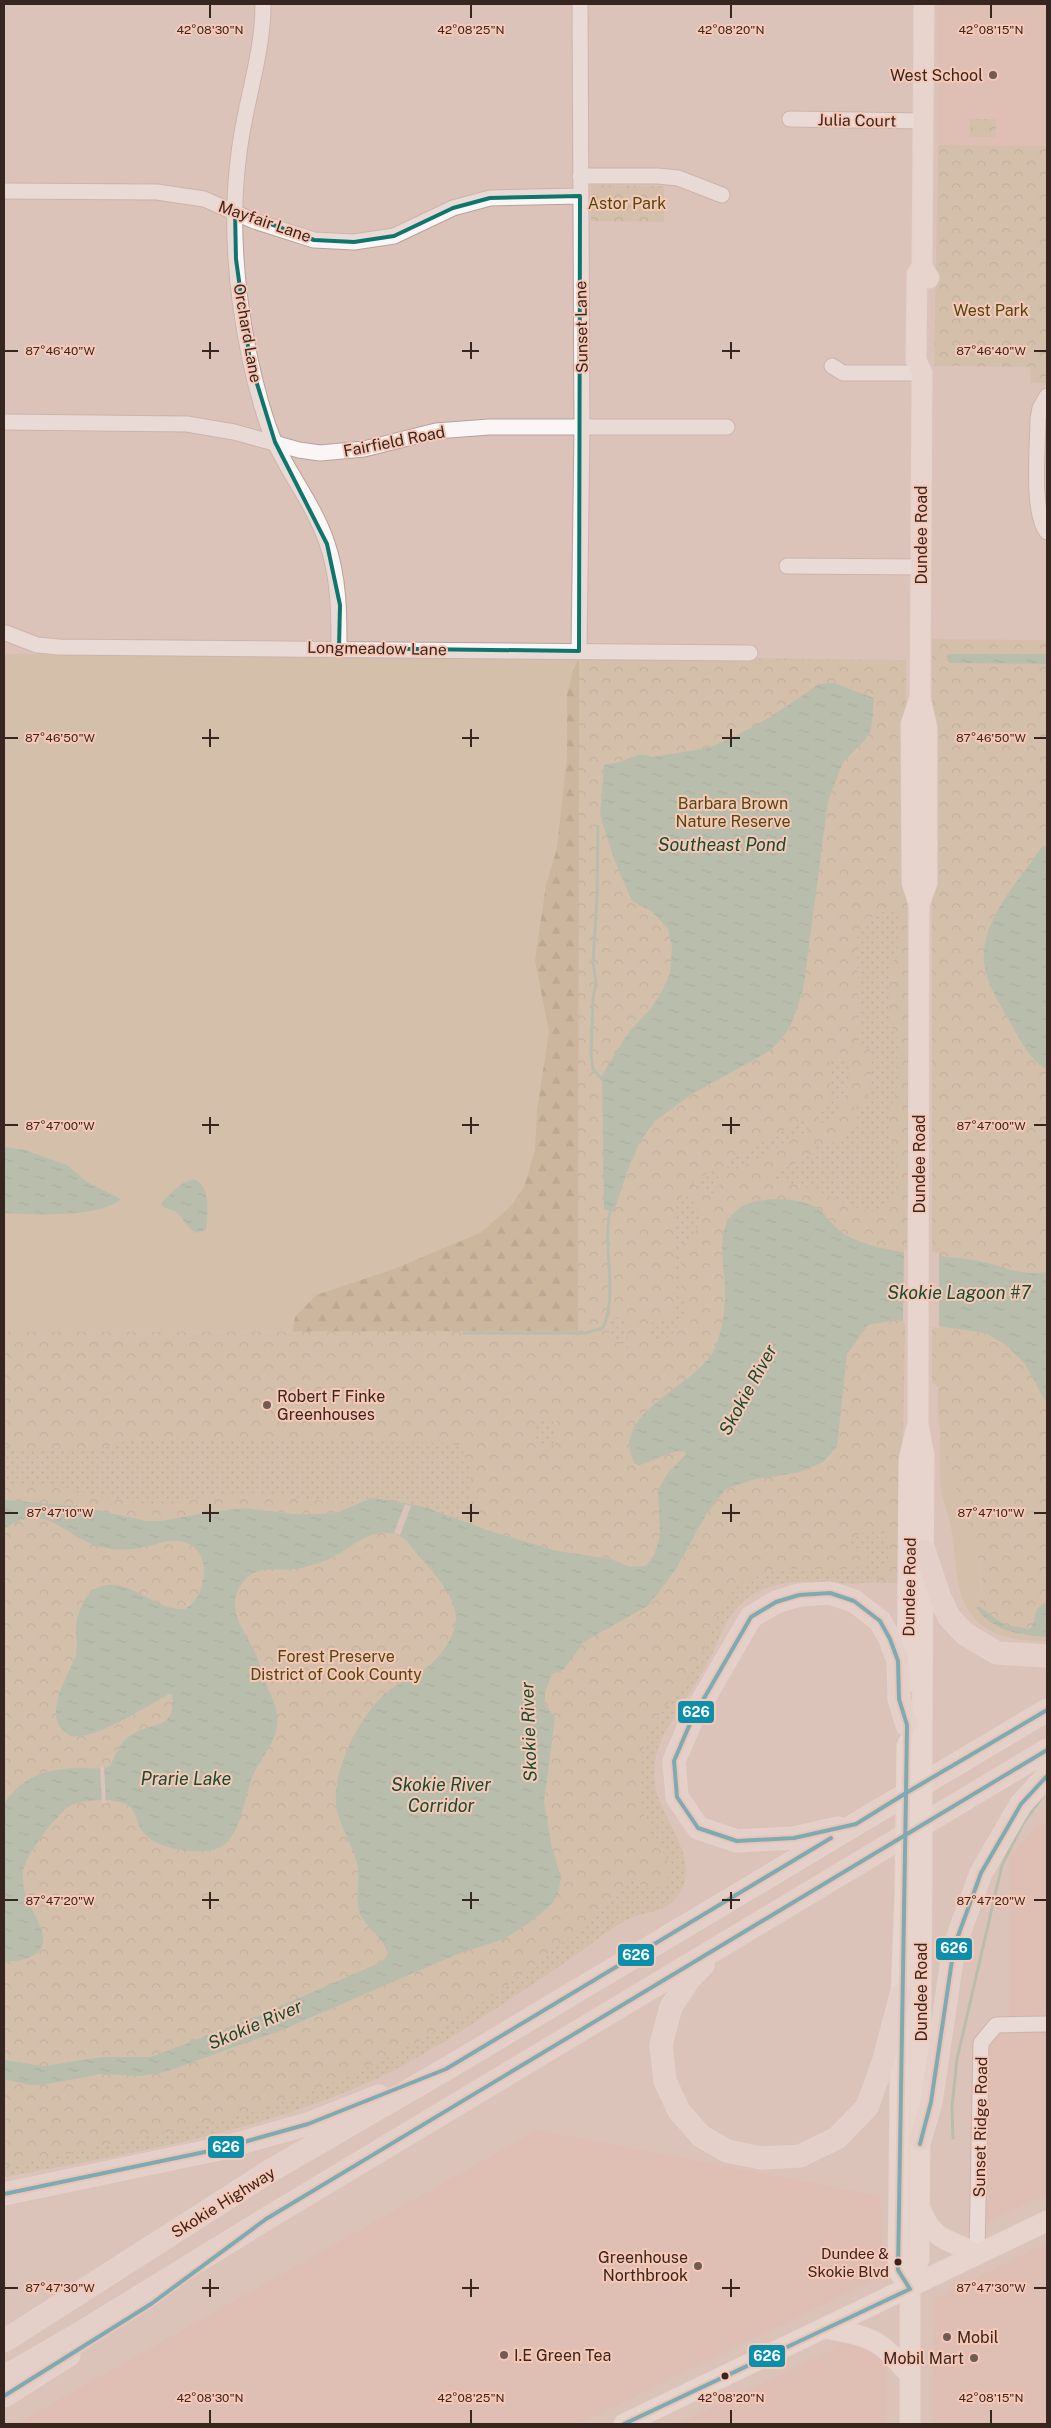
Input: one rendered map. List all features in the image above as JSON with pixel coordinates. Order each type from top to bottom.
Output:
[{"type":"highway","points":[[924,1550],[940,1598],[950,1617],[965,1634],[997,1653],[1047,1656]]},
{"type":"highway","points":[[856,1824],[794,1838],[737,1841],[698,1828],[677,1797],[674,1761],[692,1719],[751,1617],[776,1602],[799,1594],[830,1593],[854,1601],[880,1622],[890,1640],[898,1661],[899,1699],[912,1734]]},
{"type":"highway","points":[[4,2194],[219,2149],[308,2124],[446,2069],[1047,1710]]},
{"type":"highway","points":[[4,2377],[72,2338],[266,2219],[1047,1750]]},
{"type":"highway","points":[[920,2140],[930,2102],[954,1947],[982,1873],[1021,1804],[1047,1776]]},
{"type":"highway","points":[[724,1945],[690,1978],[671,2007],[661,2045],[664,2080],[679,2110],[701,2136],[727,2151],[761,2158],[800,2156],[837,2138],[867,2107],[901,1996]]},
{"type":"highway","name":"Skokie Highway","points":[[4,2341],[270,2171],[446,2069]]},
{"type":"highway","points":[[4,2396],[151,2304],[266,2219]]},
{"type":"main road","name":"Dundee Road","points":[[910,2289],[898,2270],[901,1996],[912,1734],[924,1550],[924,1455],[918,1424],[920,1226],[919,904],[927,883],[927,728],[920,698],[922,373],[916,360],[916,293],[917,274],[922,267],[924,4]]},
{"type":"main road","name":"Dundee Road","points":[[910,2424],[910,2289],[919,2259],[922,1879],[912,1734],[909,1459],[918,1424]]},
{"type":"main road","points":[[920,2206],[927,2227],[938,2236],[977,2254]]},
{"type":"main road","points":[[624,2424],[910,2289],[977,2254],[1047,2221]]},
{"type":"main road","points":[[826,2328],[874,2339],[889,2351],[910,2375]]},
{"type":"street","name":"Orchard Lane","points":[[263,4],[261,45],[238,153],[235,211],[236,259],[242,315],[250,362],[274,442],[315,513],[327,544],[340,605],[339,648]]},
{"type":"street","name":"Sunset Lane","points":[[578,651],[582,428],[580,4]]},
{"type":"street","name":"Julia Court","points":[[790,119],[923,121]]},
{"type":"street","points":[[580,176],[658,176],[678,178],[722,195]]},
{"type":"street","name":"Mayfair Lane","points":[[4,191],[157,192],[204,199],[235,211],[254,221],[314,240],[354,242],[394,236],[453,208],[484,199],[580,196]]},
{"type":"street","points":[[832,366],[843,373],[922,373]]},
{"type":"street","points":[[1047,396],[1040,408],[1038,418],[1038,503],[1040,520],[1047,532]]},
{"type":"street","name":"Fairfield Road","points":[[4,422],[154,422],[187,424],[234,432],[300,450],[340,452],[364,449],[436,431],[489,427],[727,428]]},
{"type":"street","points":[[787,566],[921,567]]},
{"type":"street","name":"Longmeadow Lane","points":[[6,633],[27,642],[52,647],[750,653]]},
{"type":"street","name":"Sunset Ridge Road","points":[[977,2254],[982,2043],[996,2026],[1047,2024]]},
{"type":"highlighted area","points":[[580,196],[579,651],[339,648],[340,605],[327,544],[275,442],[250,361],[236,259],[235,211],[314,240],[354,242],[394,236],[453,208],[490,198]]},
{"type":"shaded area","name":"West School","points":[[938,4],[1047,4],[1047,146],[938,145]]},
{"type":"shaded area","points":[[1038,1824],[1047,1824],[1047,2194],[982,2225],[986,2053],[1009,2016],[1010,1857]]},
{"type":"shaded area","points":[[537,2130],[880,2196],[884,2275],[578,2424],[16,2424]]},
{"type":"shaded area","points":[[1047,2243],[1047,2424],[932,2424],[934,2298]]},
{"type":"shaded area","points":[[864,2341],[887,2356],[887,2424],[678,2424],[841,2345]]},
{"type":"green space","points":[[970,119],[996,119],[996,137],[970,137]]},
{"type":"green space","name":"West Park","points":[[938,145],[1047,146],[1047,383],[1031,383],[1030,367],[934,366]]},
{"type":"green space","name":"Astor Park","points":[[591,185],[664,186],[664,222],[591,221]]},
{"type":"green space","points":[[932,639],[1047,640],[1047,1632],[1005,1628],[976,1607],[981,1596],[979,1561],[950,1471],[938,1421],[938,1387],[932,1382]]},
{"type":"green space","points":[[4,654],[579,656],[578,1331],[4,1332]]},
{"type":"green space","points":[[579,656],[607,1339],[291,1340],[295,1317],[316,1295],[394,1269],[480,1233],[510,1207],[524,1187],[535,1150],[537,1110],[549,1032],[535,960],[546,885],[557,848],[567,757],[567,695]]},
{"type":"green space","name":"Forest Preserve District of Cook County","points":[[579,656],[906,660],[909,1139],[900,1583],[803,1581],[786,1583],[769,1587],[754,1594],[740,1605],[728,1620],[691,1691],[665,1733],[656,1756],[654,1780],[657,1795],[684,1856],[686,1871],[683,1886],[669,1904],[658,1910],[629,1918],[456,2034],[392,2071],[334,2096],[288,2113],[195,2139],[4,2177],[4,1332],[578,1331]]},
{"type":"green space","points":[[886,911],[898,911],[898,957],[890,963],[888,1013],[890,1023],[898,1040],[898,1083],[889,1116],[890,1136],[897,1153],[898,1183],[891,1201],[884,1209],[872,1212],[852,1207],[817,1190],[767,1178],[817,1151],[814,1145],[820,1141],[824,1148],[836,1141],[861,1112],[853,1107],[856,1101],[864,1105],[871,1085],[872,1063],[870,1049],[859,1047],[857,937],[861,927],[867,920]]},
{"type":"green space","points":[[829,1059],[846,1059],[850,1064],[847,1090],[835,1113],[821,1124],[813,1115],[831,1105]]},
{"type":"green space","points":[[806,1118],[809,1123],[805,1133],[734,1171],[729,1170],[725,1163]]},
{"type":"green space","points":[[716,1167],[723,1180],[713,1193],[707,1194],[692,1183]]},
{"type":"green space","points":[[684,1194],[692,1201],[699,1215],[698,1226],[695,1232],[682,1247],[681,1294],[687,1304],[686,1316],[670,1337],[652,1340],[650,1329],[655,1319],[673,1319],[674,1225],[676,1203]]},
{"type":"green space","points":[[612,1317],[627,1318],[628,1347],[625,1351],[621,1349],[621,1341],[607,1341]]},
{"type":"green space","points":[[535,1420],[556,1420],[555,1445],[535,1444]]},
{"type":"green space","points":[[946,1434],[975,1543],[981,1585],[980,1602],[1022,1635],[1047,1637],[1047,1641],[1027,1641],[998,1634],[980,1624],[967,1608],[959,1586],[951,1528],[941,1488],[940,1437]]},
{"type":"green space","points":[[174,1438],[378,1439],[378,1442],[453,1443],[454,1445],[463,1445],[463,1455],[471,1463],[469,1493],[478,1498],[477,1509],[469,1524],[424,1507],[386,1498],[350,1504],[255,1493],[227,1494],[150,1506],[55,1486],[4,1485],[4,1446],[28,1451],[45,1451],[59,1448],[90,1451],[128,1441],[174,1441]]},
{"type":"green space","points":[[886,1530],[889,1561],[877,1580],[850,1584],[792,1582],[778,1584],[760,1590],[750,1596],[738,1606],[728,1619],[711,1657],[665,1732],[656,1755],[654,1778],[657,1793],[683,1853],[686,1868],[684,1882],[677,1897],[667,1906],[635,1916],[615,1926],[578,1954],[419,2057],[378,2078],[333,2097],[241,2127],[194,2139],[4,2177],[4,2167],[191,2127],[262,2109],[329,2084],[377,2063],[423,2039],[468,2012],[511,1982],[553,1951],[631,1880],[649,1889],[662,1885],[669,1875],[670,1866],[651,1833],[641,1805],[639,1790],[640,1762],[650,1731],[657,1718],[696,1666],[728,1598],[738,1587],[751,1578],[769,1571],[780,1569],[838,1570],[862,1566],[869,1561],[867,1558],[871,1552],[852,1547],[850,1538],[861,1533]]},
{"type":"water","points":[[949,654],[1047,654],[1047,664],[949,663],[946,656]]},
{"type":"water","name":"Southeast Pond","points":[[834,683],[874,698],[871,730],[865,740],[843,762],[828,801],[803,991],[790,1027],[779,1042],[768,1052],[692,1094],[655,1121],[639,1143],[614,1212],[604,1209],[602,1075],[628,1033],[652,1007],[664,988],[670,973],[672,948],[668,929],[651,911],[632,901],[614,859],[600,815],[604,765],[620,762],[638,755],[652,757],[707,748],[732,738],[772,716],[819,684]]},
{"type":"water","points":[[1047,844],[1047,1070],[1035,1061],[1021,1042],[994,993],[985,970],[984,962],[988,931],[994,917],[1011,889],[1039,851]]},
{"type":"water","points":[[4,1147],[25,1150],[67,1165],[87,1182],[121,1199],[111,1205],[82,1212],[65,1214],[4,1213]]},
{"type":"water","points":[[193,1179],[203,1187],[208,1207],[207,1228],[198,1233],[190,1228],[176,1212],[161,1205],[181,1184]]},
{"type":"water","points":[[786,1199],[814,1206],[846,1235],[877,1247],[909,1253],[973,1260],[1027,1273],[1047,1272],[1047,1404],[1025,1364],[1006,1345],[986,1333],[896,1320],[868,1325],[847,1354],[837,1447],[823,1462],[801,1472],[752,1480],[726,1489],[707,1513],[676,1569],[649,1605],[584,1642],[564,1669],[552,1674],[545,1693],[545,1705],[555,1717],[544,1802],[552,1848],[561,1877],[558,1895],[551,1905],[529,1923],[504,1939],[455,1955],[282,2030],[165,2072],[140,2076],[101,2074],[42,2085],[29,2085],[4,2079],[4,2060],[44,2066],[102,2057],[151,2057],[258,2016],[383,1961],[388,1954],[386,1948],[364,1921],[359,1910],[356,1859],[341,1822],[336,1803],[340,1769],[362,1721],[386,1693],[422,1671],[440,1655],[452,1636],[456,1619],[452,1602],[443,1584],[404,1539],[389,1533],[381,1533],[365,1538],[317,1564],[288,1570],[262,1570],[250,1575],[238,1590],[235,1610],[238,1620],[254,1649],[263,1679],[274,1701],[277,1726],[272,1742],[250,1783],[234,1832],[225,1844],[218,1848],[208,1851],[187,1851],[165,1846],[149,1838],[140,1828],[132,1809],[120,1802],[101,1800],[82,1802],[68,1807],[40,1839],[24,1867],[23,1883],[25,1893],[42,1930],[42,1945],[38,1952],[27,1958],[4,1962],[4,1804],[19,1786],[38,1775],[70,1768],[110,1766],[120,1747],[128,1737],[166,1720],[170,1715],[172,1707],[172,1695],[169,1694],[119,1722],[90,1734],[78,1737],[69,1735],[60,1728],[56,1719],[56,1708],[63,1685],[76,1655],[76,1624],[84,1601],[95,1589],[107,1585],[118,1585],[162,1605],[185,1609],[199,1593],[204,1572],[203,1561],[198,1552],[191,1545],[180,1541],[168,1541],[132,1549],[107,1548],[87,1542],[44,1519],[32,1518],[19,1521],[4,1529],[4,1500],[78,1506],[147,1521],[162,1521],[245,1508],[293,1514],[322,1514],[339,1512],[371,1498],[424,1507],[493,1532],[557,1551],[611,1559],[630,1567],[646,1566],[654,1555],[660,1536],[658,1490],[667,1474],[686,1454],[684,1451],[674,1452],[640,1465],[635,1464],[629,1447],[633,1431],[642,1416],[703,1365],[716,1346],[722,1326],[725,1300],[723,1237],[731,1216],[749,1203]]},
{"type":"water","points":[[1047,1602],[1047,1637],[1008,1631],[990,1622],[976,1607],[980,1607],[1005,1625],[1030,1629],[1038,1608]]},
{"type":"pier","points":[[904,1249],[939,1253],[939,1328],[903,1323]]},
{"type":"pier","points":[[405,1504],[411,1506],[400,1535],[394,1533]]},
{"type":"pier","points":[[100,1766],[104,1766],[106,1803],[102,1803]]},
{"type":"waterway","points":[[598,827],[597,898],[593,962],[596,983],[593,999],[591,1054],[593,1069],[602,1079]]},
{"type":"waterway","points":[[464,1333],[586,1333],[603,1328],[608,1314],[610,1299],[608,1222],[611,1207]]},
{"type":"waterway","points":[[953,2138],[952,2107],[957,2059],[1002,1865],[1023,1824],[1045,1793]]},
{"type":"transit line","name":"626","points":[[830,1593],[854,1601],[880,1621],[890,1639],[898,1661],[899,1699],[907,1725],[906,1793],[856,1824],[794,1838],[737,1841],[698,1828],[677,1797],[674,1761],[692,1719],[751,1617],[776,1602],[799,1595],[830,1593]]},
{"type":"transit line","name":"626","points":[[906,1793],[1047,1710]]},
{"type":"transit line","name":"626","points":[[4,2396],[151,2304],[266,2219],[1047,1750]]},
{"type":"transit line","name":"626","points":[[920,2144],[931,2102],[954,1947],[981,1873],[1021,1804],[1047,1776]]},
{"type":"transit line","name":"626","points":[[906,1793],[898,2270],[910,2289]]},
{"type":"transit line","name":"626","points":[[4,2194],[219,2149],[308,2124],[446,2069],[831,1838]]},
{"type":"transit line","name":"626","points":[[624,2424],[910,2289]]},
{"type":"place","name":"West School","points":[[993,75]]},
{"type":"place","name":"Robert F Finke Greenhouses","points":[[267,1405]]},
{"type":"place","name":"Dundee & Skokie Blvd","points":[[898,2262]]},
{"type":"place","name":"Greenhouse Northbrook","points":[[698,2266]]},
{"type":"place","name":"Mobil","points":[[947,2337]]},
{"type":"place","name":"I.E Green Tea","points":[[504,2355]]},
{"type":"place","name":"Mobil Mart","points":[[974,2358]]},
{"type":"park label","name":"Barbara Brown Nature Reserve","points":[[733,812]]},
{"type":"water label","name":"Skokie Lagoon #7","points":[[959,1293]]},
{"type":"water label","name":"Skokie River","points":[[748,1390]]},
{"type":"water label","name":"Skokie River","points":[[529,1732]]},
{"type":"water label","name":"Prarie Lake","points":[[186,1779]]},
{"type":"water label","name":"Skokie River Corridor","points":[[441,1795]]},
{"type":"water label","name":"Skokie River","points":[[255,2025]]}]
